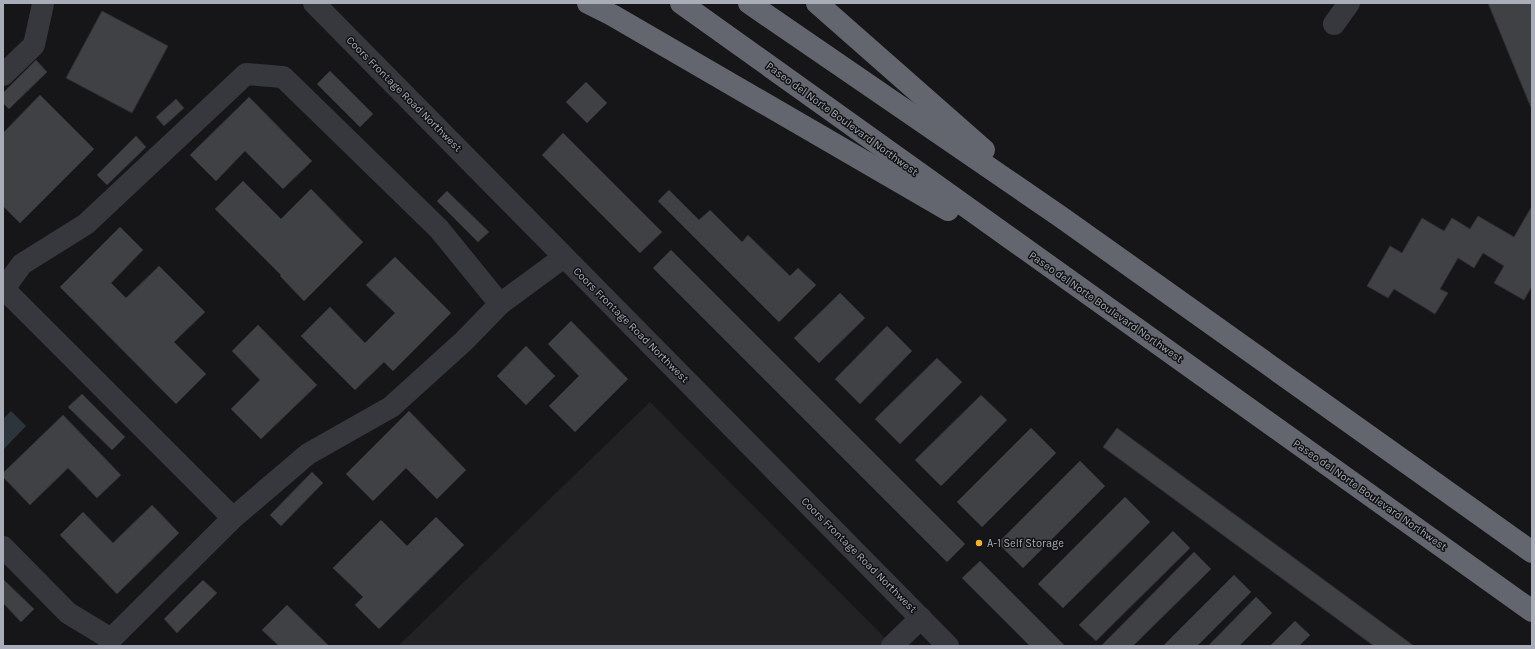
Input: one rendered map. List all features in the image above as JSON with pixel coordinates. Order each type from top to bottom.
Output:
[{"type":"highway","points":[[588,3],[612,14],[1063,277]]},
{"type":"highway","name":"Paseo del Norte Boulevard Northwest","points":[[680,3],[1532,611]]},
{"type":"highway","points":[[749,3],[1060,217],[1532,552]]},
{"type":"highway","points":[[817,3],[1060,217]]},
{"type":"street","points":[[3,75],[34,45],[44,4],[42,3]]},
{"type":"street","name":"Coors Frontage Road Northwest","points":[[314,3],[948,646]]},
{"type":"street","points":[[1334,24],[1349,3]]},
{"type":"street","points":[[233,518],[3,289],[22,264],[86,224],[246,74],[282,77],[439,229],[500,304]]},
{"type":"street","points":[[3,547],[68,612],[110,642],[233,518],[308,454],[392,407],[464,340],[500,304],[564,256]]},
{"type":"street","points":[[892,646],[921,618]]},
{"type":"shaded area","points":[[650,402],[893,646],[398,646]]},
{"type":"shaded area","points":[[11,411],[26,426],[3,450],[3,419]]},
{"type":"building","points":[[1488,3],[1532,3],[1532,110]]},
{"type":"building","points":[[102,11],[168,46],[132,113],[66,78]]},
{"type":"building","points":[[36,60],[47,72],[9,109],[3,103],[3,93]]},
{"type":"building","points":[[330,71],[373,114],[360,127],[317,84]]},
{"type":"building","points":[[586,82],[607,103],[587,123],[566,102]]},
{"type":"building","points":[[40,95],[94,149],[20,223],[3,206],[3,133]]},
{"type":"building","points":[[249,97],[312,161],[283,189],[245,151],[216,181],[190,155]]},
{"type":"building","points":[[176,99],[184,108],[164,126],[156,117]]},
{"type":"building","points":[[563,133],[662,232],[640,253],[542,155]]},
{"type":"building","points":[[136,136],[146,147],[107,185],[97,175]]},
{"type":"building","points":[[243,181],[281,219],[311,189],[363,242],[304,301],[280,276],[281,275],[215,209]]},
{"type":"building","points":[[669,190],[699,220],[710,210],[742,242],[748,235],[790,276],[798,268],[816,285],[779,322],[658,201]]},
{"type":"building","points":[[447,191],[489,232],[478,242],[437,201]]},
{"type":"building","points":[[1532,206],[1532,286],[1524,300],[1494,283],[1504,266],[1483,253],[1474,268],[1458,258],[1440,289],[1448,293],[1435,314],[1394,289],[1388,298],[1367,286],[1390,246],[1402,253],[1422,218],[1444,231],[1452,218],[1470,229],[1478,216],[1514,237]]},
{"type":"building","points":[[120,227],[143,250],[111,283],[126,298],[159,266],[205,312],[174,342],[206,374],[176,404],[60,287]]},
{"type":"building","points":[[671,250],[965,544],[947,562],[653,268]]},
{"type":"building","points":[[395,257],[451,313],[393,371],[384,362],[355,390],[301,336],[330,307],[365,343],[395,313],[366,285]]},
{"type":"building","points":[[840,293],[865,318],[819,363],[794,338]]},
{"type":"building","points":[[571,321],[628,379],[575,432],[549,406],[579,376],[548,344]]},
{"type":"building","points":[[258,325],[317,385],[261,439],[231,409],[260,380],[232,351]]},
{"type":"building","points":[[887,326],[912,351],[860,404],[835,379]]},
{"type":"building","points":[[526,346],[555,376],[526,405],[497,376]]},
{"type":"building","points":[[937,358],[962,382],[900,444],[875,419]]},
{"type":"building","points":[[82,394],[125,437],[112,450],[68,407]]},
{"type":"building","points":[[981,395],[1007,420],[941,486],[915,460]]},
{"type":"building","points":[[409,411],[466,470],[437,499],[406,468],[373,501],[346,474]]},
{"type":"building","points":[[63,415],[121,475],[97,498],[68,468],[30,505],[3,477],[3,473]]},
{"type":"building","points":[[1031,428],[1056,453],[982,527],[957,502]]},
{"type":"building","points":[[1117,428],[1414,646],[1374,646],[1103,447]]},
{"type":"building","points":[[1080,461],[1105,486],[1023,568],[998,543]]},
{"type":"building","points":[[312,472],[323,483],[281,526],[270,515]]},
{"type":"building","points":[[1125,497],[1150,522],[1063,608],[1038,584]]},
{"type":"building","points":[[152,505],[179,533],[117,594],[60,535],[83,512],[113,543]]},
{"type":"building","points":[[436,517],[464,545],[379,629],[355,605],[363,597],[333,568],[381,520],[407,546]]},
{"type":"building","points":[[1173,531],[1190,548],[1096,641],[1079,625]]},
{"type":"building","points":[[1194,552],[1211,569],[1133,646],[1101,646]]},
{"type":"building","points":[[980,561],[1065,646],[1030,646],[962,578]]},
{"type":"building","points":[[1234,575],[1251,592],[1197,646],[1163,646]]},
{"type":"building","points":[[3,579],[34,609],[21,622],[3,603]]},
{"type":"building","points":[[203,580],[217,593],[177,633],[164,619]]},
{"type":"building","points":[[1256,597],[1272,613],[1239,646],[1208,646]]},
{"type":"building","points":[[287,605],[329,646],[279,646],[262,630]]},
{"type":"building","points":[[1295,621],[1310,635],[1299,646],[1270,646]]},
{"type":"place","name":"A-1 Self Storage","points":[[979,543]]}]
